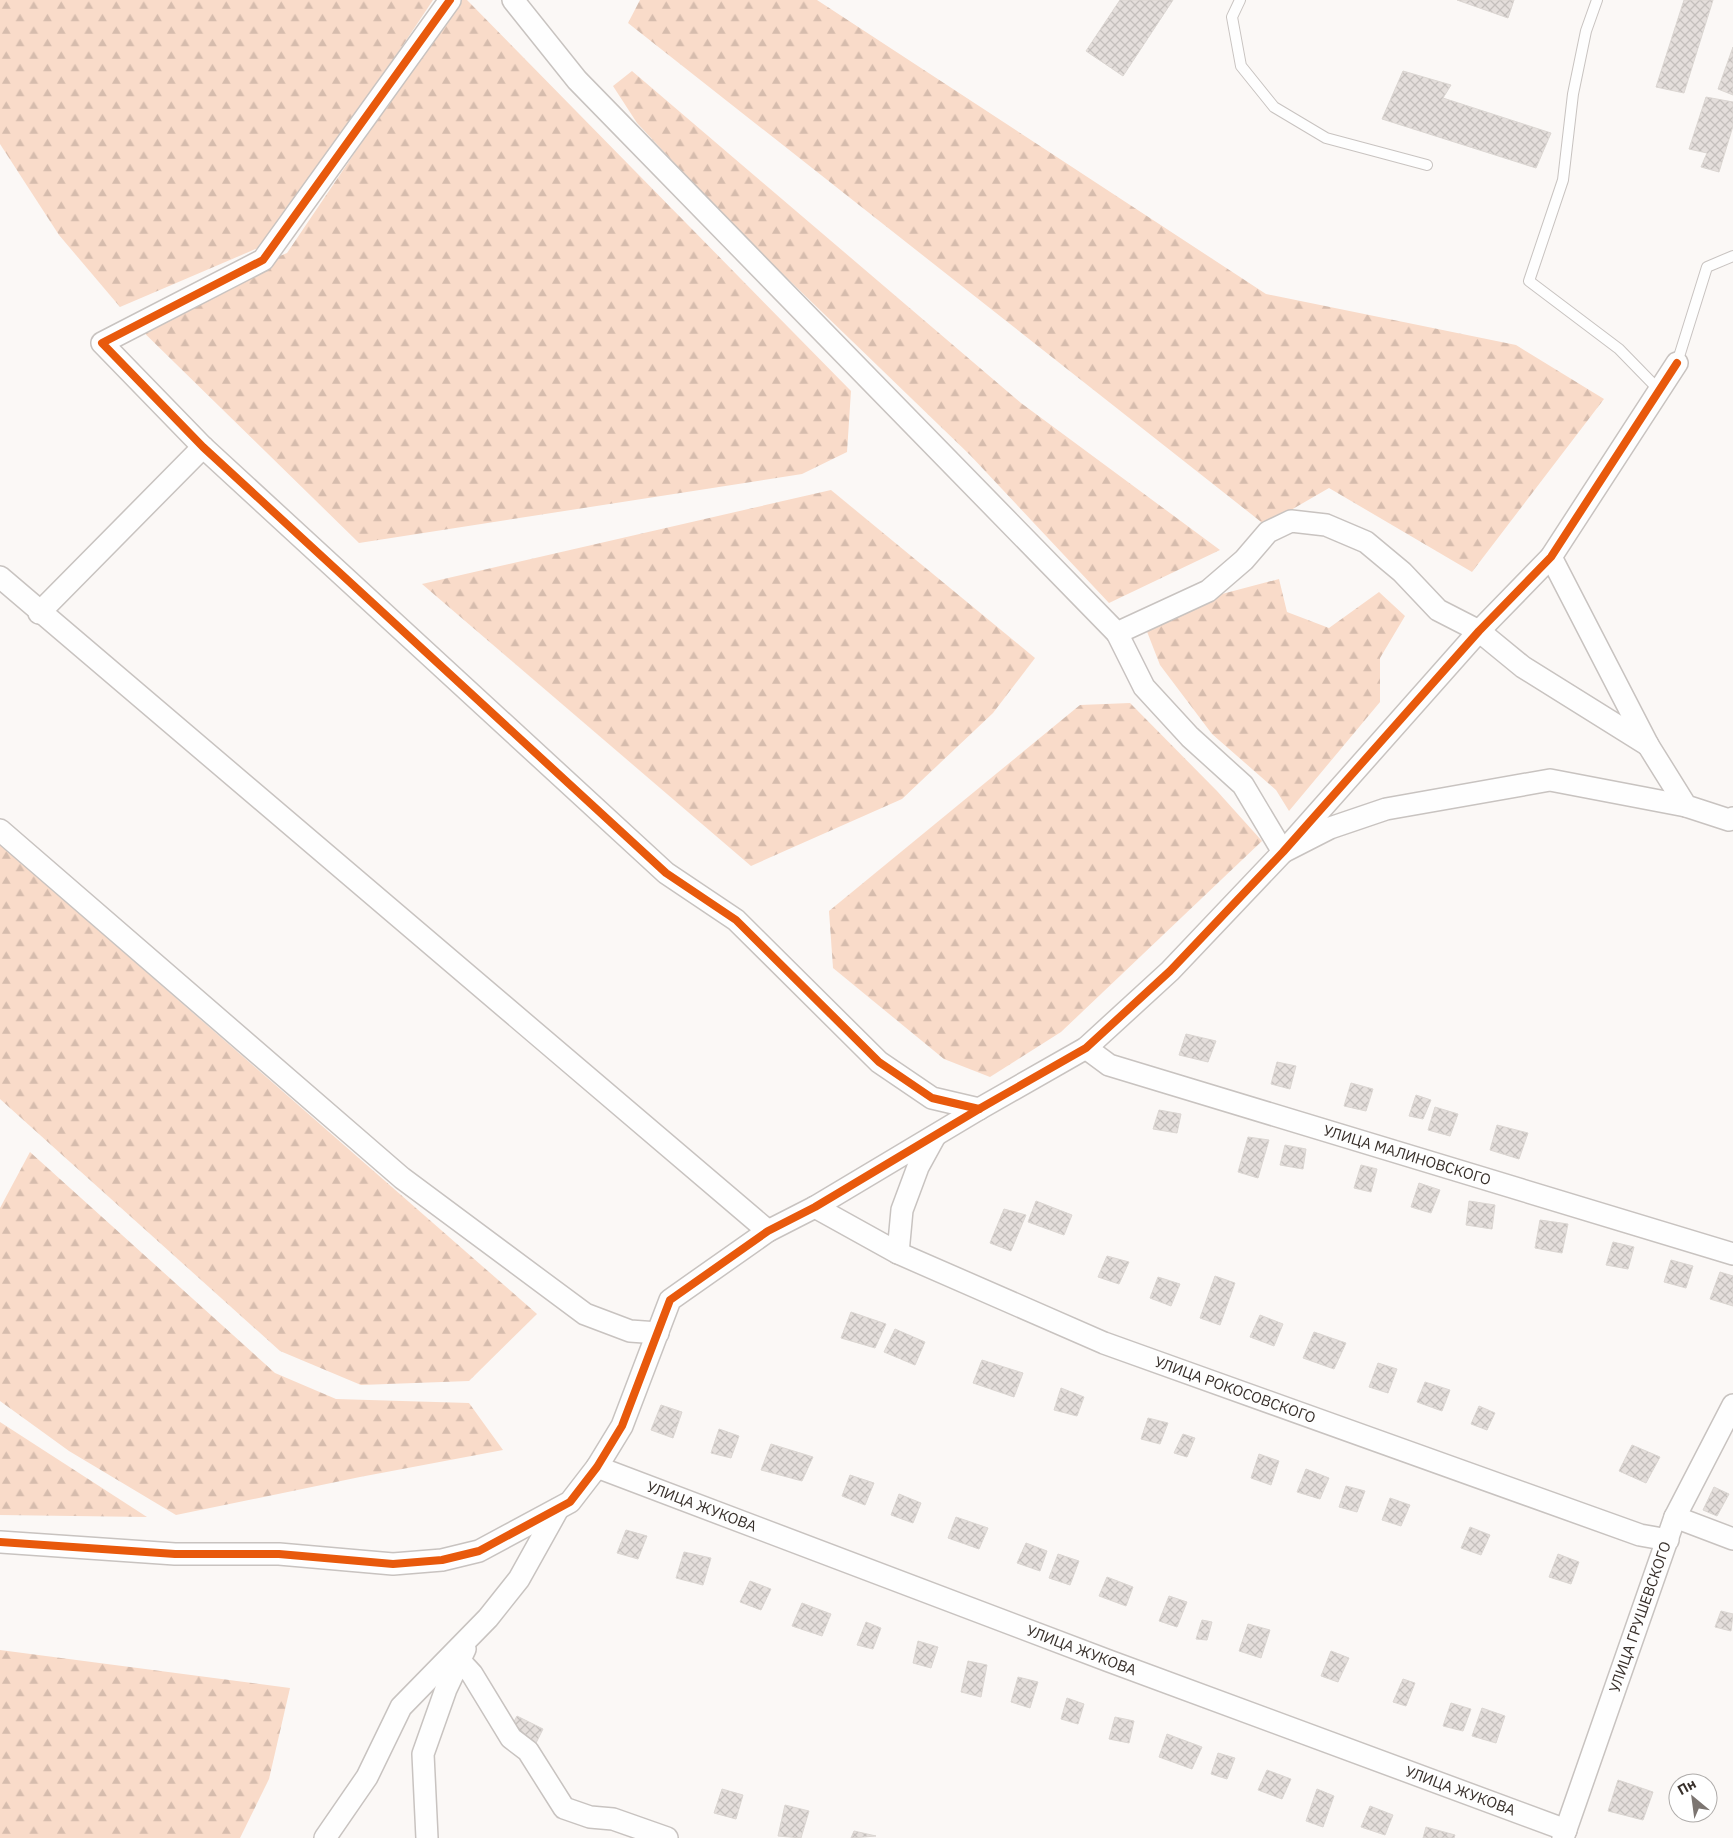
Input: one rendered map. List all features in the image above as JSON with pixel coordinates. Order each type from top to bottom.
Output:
[{"type":"street","points":[[450,0],[263,260],[102,343],[203,447],[666,873],[736,920],[879,1062],[932,1098],[979,1109]]},
{"type":"street","points":[[513,0],[577,80],[1117,633],[1144,686],[1190,737],[1243,785],[1283,852]]},
{"type":"street","points":[[0,1542],[175,1554],[280,1554],[393,1564],[442,1560],[479,1551],[570,1502],[597,1467],[622,1426],[670,1300],[768,1231],[815,1208],[979,1109],[1086,1048],[1170,971],[1283,852],[1479,631],[1551,557],[1677,363]]},
{"type":"street","points":[[39,612],[203,447]]},
{"type":"street","points":[[1117,633],[1208,591],[1244,560],[1268,532],[1291,520],[1326,525],[1366,542],[1402,572],[1438,610],[1479,631],[1523,667],[1648,745]]},
{"type":"street","points":[[1551,557],[1648,745],[1686,806]]},
{"type":"street","points":[[0,577],[768,1231]]},
{"type":"street","points":[[1283,852],[1330,828],[1386,809],[1550,780],[1686,806],[1729,820],[1733,818]]},
{"type":"street","points":[[0,830],[402,1178],[584,1314],[630,1331],[658,1333]]},
{"type":"street","name":"УЛИЦА МАЛИНОВСКОГО","points":[[1086,1048],[1109,1065],[1733,1254]]},
{"type":"street","points":[[898,1253],[902,1210],[918,1167],[936,1135]]},
{"type":"street","name":"УЛИЦА РОКОСОВСКОГО","points":[[815,1208],[898,1253],[1104,1343],[1640,1535],[1668,1540]]},
{"type":"street","name":"УЛИЦА ГРУШЕВСКОГО","points":[[1564,1834],[1675,1517],[1733,1404]]},
{"type":"street","name":"УЛИЦА ЖУКОВА","points":[[597,1467],[1564,1834]]},
{"type":"street","points":[[325,1838],[367,1777],[401,1707],[474,1632],[519,1579],[558,1509]]},
{"type":"street","points":[[1675,1517],[1733,1539]]},
{"type":"street","points":[[427,1838],[423,1754],[446,1689],[474,1632]]},
{"type":"street","points":[[460,1661],[472,1674],[511,1738],[528,1751],[564,1808],[590,1817],[613,1819],[668,1838]]},
{"type":"lane","points":[[1240,0],[1232,17],[1241,66],[1274,107],[1326,138],[1427,165]]},
{"type":"lane","points":[[1598,0],[1586,31],[1573,94],[1563,180],[1530,281],[1619,349],[1659,390]]},
{"type":"lane","points":[[1677,363],[1707,267],[1733,256]]},
{"type":"green space","points":[[0,0],[433,0],[272,242],[120,307],[59,235],[0,144]]},
{"type":"green space","points":[[458,0],[467,0],[851,391],[847,452],[802,474],[359,543],[129,318],[287,253]]},
{"type":"green space","points":[[640,0],[817,0],[1266,294],[1516,345],[1604,399],[1472,572],[1329,488],[1265,525],[628,23]]},
{"type":"green space","points":[[632,71],[1021,403],[1220,550],[1109,603],[970,455],[736,229],[637,123],[613,86]]},
{"type":"green space","points":[[831,490],[1035,658],[993,713],[902,799],[751,866],[422,584]]},
{"type":"green space","points":[[1279,579],[1287,612],[1329,628],[1379,592],[1405,616],[1380,658],[1380,702],[1289,811],[1276,790],[1212,734],[1160,665],[1146,629],[1154,612]]},
{"type":"green space","points":[[1130,703],[1217,791],[1262,841],[1061,1032],[990,1077],[944,1059],[833,968],[829,911],[1080,705]]},
{"type":"green space","points":[[0,844],[537,1314],[469,1381],[361,1385],[280,1351],[0,1099]]},
{"type":"green space","points":[[30,1152],[275,1373],[336,1399],[469,1403],[503,1450],[176,1515],[69,1451],[0,1401],[0,1208]]},
{"type":"green space","points":[[0,1422],[147,1517],[0,1515]]},
{"type":"green space","points":[[0,1650],[290,1688],[269,1779],[240,1838],[0,1838]]},
{"type":"building","points":[[1120,0],[1173,0],[1123,76],[1086,51]]},
{"type":"building","points":[[1457,0],[1514,0],[1508,18]]},
{"type":"building","points":[[1684,0],[1713,0],[1684,93],[1656,87]]},
{"type":"building","points":[[1733,47],[1733,95],[1718,89]]},
{"type":"building","points":[[1403,71],[1451,85],[1443,98],[1551,133],[1536,168],[1382,119]]},
{"type":"building","points":[[1706,97],[1733,102],[1733,126],[1719,172],[1701,167],[1707,153],[1689,149]]},
{"type":"building","points":[[1186,1034],[1216,1041],[1208,1062],[1179,1055]]},
{"type":"building","points":[[1277,1062],[1296,1066],[1290,1089],[1271,1084]]},
{"type":"building","points":[[1351,1083],[1373,1089],[1366,1111],[1344,1106]]},
{"type":"building","points":[[1416,1095],[1431,1100],[1423,1119],[1409,1116]]},
{"type":"building","points":[[1435,1107],[1458,1114],[1450,1136],[1428,1130]]},
{"type":"building","points":[[1159,1110],[1181,1114],[1177,1133],[1153,1129]]},
{"type":"building","points":[[1497,1125],[1528,1133],[1519,1159],[1490,1150]]},
{"type":"building","points":[[1248,1137],[1269,1140],[1258,1178],[1238,1172]]},
{"type":"building","points":[[1285,1145],[1306,1149],[1303,1169],[1280,1165]]},
{"type":"building","points":[[1361,1165],[1377,1169],[1371,1192],[1354,1188]]},
{"type":"building","points":[[1419,1183],[1440,1190],[1431,1213],[1411,1207]]},
{"type":"building","points":[[1036,1201],[1072,1215],[1064,1235],[1028,1222]]},
{"type":"building","points":[[1469,1201],[1495,1205],[1492,1229],[1466,1225]]},
{"type":"building","points":[[1004,1209],[1026,1215],[1011,1251],[990,1243]]},
{"type":"building","points":[[1540,1220],[1568,1224],[1562,1253],[1535,1248]]},
{"type":"building","points":[[1613,1242],[1634,1247],[1628,1269],[1606,1265]]},
{"type":"building","points":[[1107,1256],[1129,1262],[1119,1284],[1098,1277]]},
{"type":"building","points":[[1671,1260],[1693,1266],[1686,1288],[1664,1282]]},
{"type":"building","points":[[1720,1272],[1733,1276],[1733,1306],[1710,1299]]},
{"type":"building","points":[[1215,1276],[1235,1283],[1220,1325],[1200,1318]]},
{"type":"building","points":[[1158,1277],[1180,1284],[1171,1306],[1150,1298]]},
{"type":"building","points":[[851,1312],[886,1324],[875,1348],[841,1338]]},
{"type":"building","points":[[1260,1315],[1283,1324],[1274,1346],[1250,1337]]},
{"type":"building","points":[[895,1329],[925,1342],[915,1365],[884,1352]]},
{"type":"building","points":[[1314,1332],[1346,1343],[1334,1369],[1303,1358]]},
{"type":"building","points":[[982,1360],[1023,1373],[1014,1397],[973,1383]]},
{"type":"building","points":[[1378,1363],[1397,1369],[1388,1393],[1369,1387]]},
{"type":"building","points":[[1425,1382],[1450,1390],[1442,1411],[1417,1402]]},
{"type":"building","points":[[1061,1388],[1084,1397],[1077,1416],[1054,1410]]},
{"type":"building","points":[[661,1405],[682,1412],[673,1438],[651,1430]]},
{"type":"building","points":[[1479,1406],[1495,1413],[1487,1430],[1471,1424]]},
{"type":"building","points":[[1148,1418],[1168,1423],[1160,1444],[1141,1439]]},
{"type":"building","points":[[719,1429],[739,1436],[731,1458],[711,1453]]},
{"type":"building","points":[[1183,1434],[1195,1438],[1187,1457],[1174,1453]]},
{"type":"building","points":[[771,1444],[813,1457],[802,1481],[761,1470]]},
{"type":"building","points":[[1632,1445],[1660,1457],[1646,1483],[1619,1471]]},
{"type":"building","points":[[1259,1454],[1279,1461],[1271,1485],[1251,1478]]},
{"type":"building","points":[[1306,1469],[1329,1478],[1320,1499],[1297,1492]]},
{"type":"building","points":[[850,1475],[874,1483],[865,1505],[842,1496]]},
{"type":"building","points":[[1346,1486],[1365,1491],[1357,1512],[1339,1507]]},
{"type":"building","points":[[1714,1487],[1729,1494],[1717,1516],[1703,1510]]},
{"type":"building","points":[[899,1494],[921,1503],[913,1523],[891,1515]]},
{"type":"building","points":[[1390,1498],[1410,1505],[1401,1526],[1382,1520]]},
{"type":"building","points":[[956,1517],[988,1528],[979,1549],[948,1538]]},
{"type":"building","points":[[1470,1527],[1490,1535],[1481,1555],[1461,1548]]},
{"type":"building","points":[[626,1530],[647,1536],[638,1559],[617,1553]]},
{"type":"building","points":[[1026,1543],[1047,1551],[1040,1571],[1017,1563]]},
{"type":"building","points":[[684,1552],[711,1558],[703,1585],[676,1578]]},
{"type":"building","points":[[1058,1554],[1079,1561],[1070,1585],[1049,1578]]},
{"type":"building","points":[[1558,1554],[1579,1562],[1571,1584],[1549,1577]]},
{"type":"building","points":[[1107,1577],[1133,1587],[1126,1606],[1099,1596]]},
{"type":"building","points":[[750,1581],[771,1589],[761,1610],[740,1602]]},
{"type":"building","points":[[1169,1596],[1187,1602],[1177,1627],[1159,1621]]},
{"type":"building","points":[[802,1603],[831,1614],[822,1636],[792,1626]]},
{"type":"building","points":[[1721,1611],[1733,1614],[1731,1631],[1715,1627]]},
{"type":"building","points":[[1202,1620],[1212,1622],[1207,1640],[1196,1639]]},
{"type":"building","points":[[866,1622],[881,1628],[873,1649],[857,1645]]},
{"type":"building","points":[[1248,1624],[1270,1630],[1261,1658],[1239,1651]]},
{"type":"building","points":[[918,1641],[938,1647],[931,1668],[913,1663]]},
{"type":"building","points":[[1331,1651],[1349,1658],[1338,1682],[1321,1676]]},
{"type":"building","points":[[968,1661],[987,1665],[981,1697],[961,1692]]},
{"type":"building","points":[[1018,1677],[1038,1682],[1030,1708],[1011,1702]]},
{"type":"building","points":[[1403,1679],[1415,1683],[1406,1706],[1393,1702]]},
{"type":"building","points":[[1067,1698],[1084,1704],[1078,1724],[1061,1719]]},
{"type":"building","points":[[1451,1703],[1471,1709],[1463,1731],[1443,1726]]},
{"type":"building","points":[[1482,1708],[1505,1716],[1496,1743],[1472,1736]]},
{"type":"building","points":[[517,1716],[543,1729],[536,1743],[509,1731]]},
{"type":"building","points":[[1115,1717],[1134,1721],[1129,1743],[1109,1739]]},
{"type":"building","points":[[1167,1734],[1202,1747],[1192,1769],[1159,1757]]},
{"type":"building","points":[[1218,1753],[1235,1758],[1227,1779],[1211,1774]]},
{"type":"building","points":[[1267,1770],[1291,1779],[1282,1799],[1258,1790]]},
{"type":"building","points":[[1618,1780],[1653,1792],[1643,1820],[1608,1811]]},
{"type":"building","points":[[722,1789],[743,1795],[736,1819],[714,1813]]},
{"type":"building","points":[[1317,1789],[1334,1796],[1323,1827],[1306,1821]]},
{"type":"building","points":[[785,1805],[809,1811],[801,1838],[778,1836]]},
{"type":"building","points":[[1370,1806],[1393,1815],[1385,1835],[1361,1827]]},
{"type":"building","points":[[1426,1827],[1455,1835],[1454,1838],[1423,1838]]},
{"type":"building","points":[[854,1831],[876,1836],[851,1838]]},
{"type":"cycle path","points":[[450,0],[263,260],[102,343],[203,447],[666,873],[736,920],[879,1062],[932,1098],[979,1109]]},
{"type":"cycle path","points":[[0,1542],[175,1554],[279,1554],[393,1564],[442,1560],[479,1551],[570,1502],[597,1467],[622,1426],[670,1300],[768,1231],[815,1207],[979,1109],[1086,1048],[1170,971],[1283,852],[1479,631],[1551,557],[1677,363]]}]
